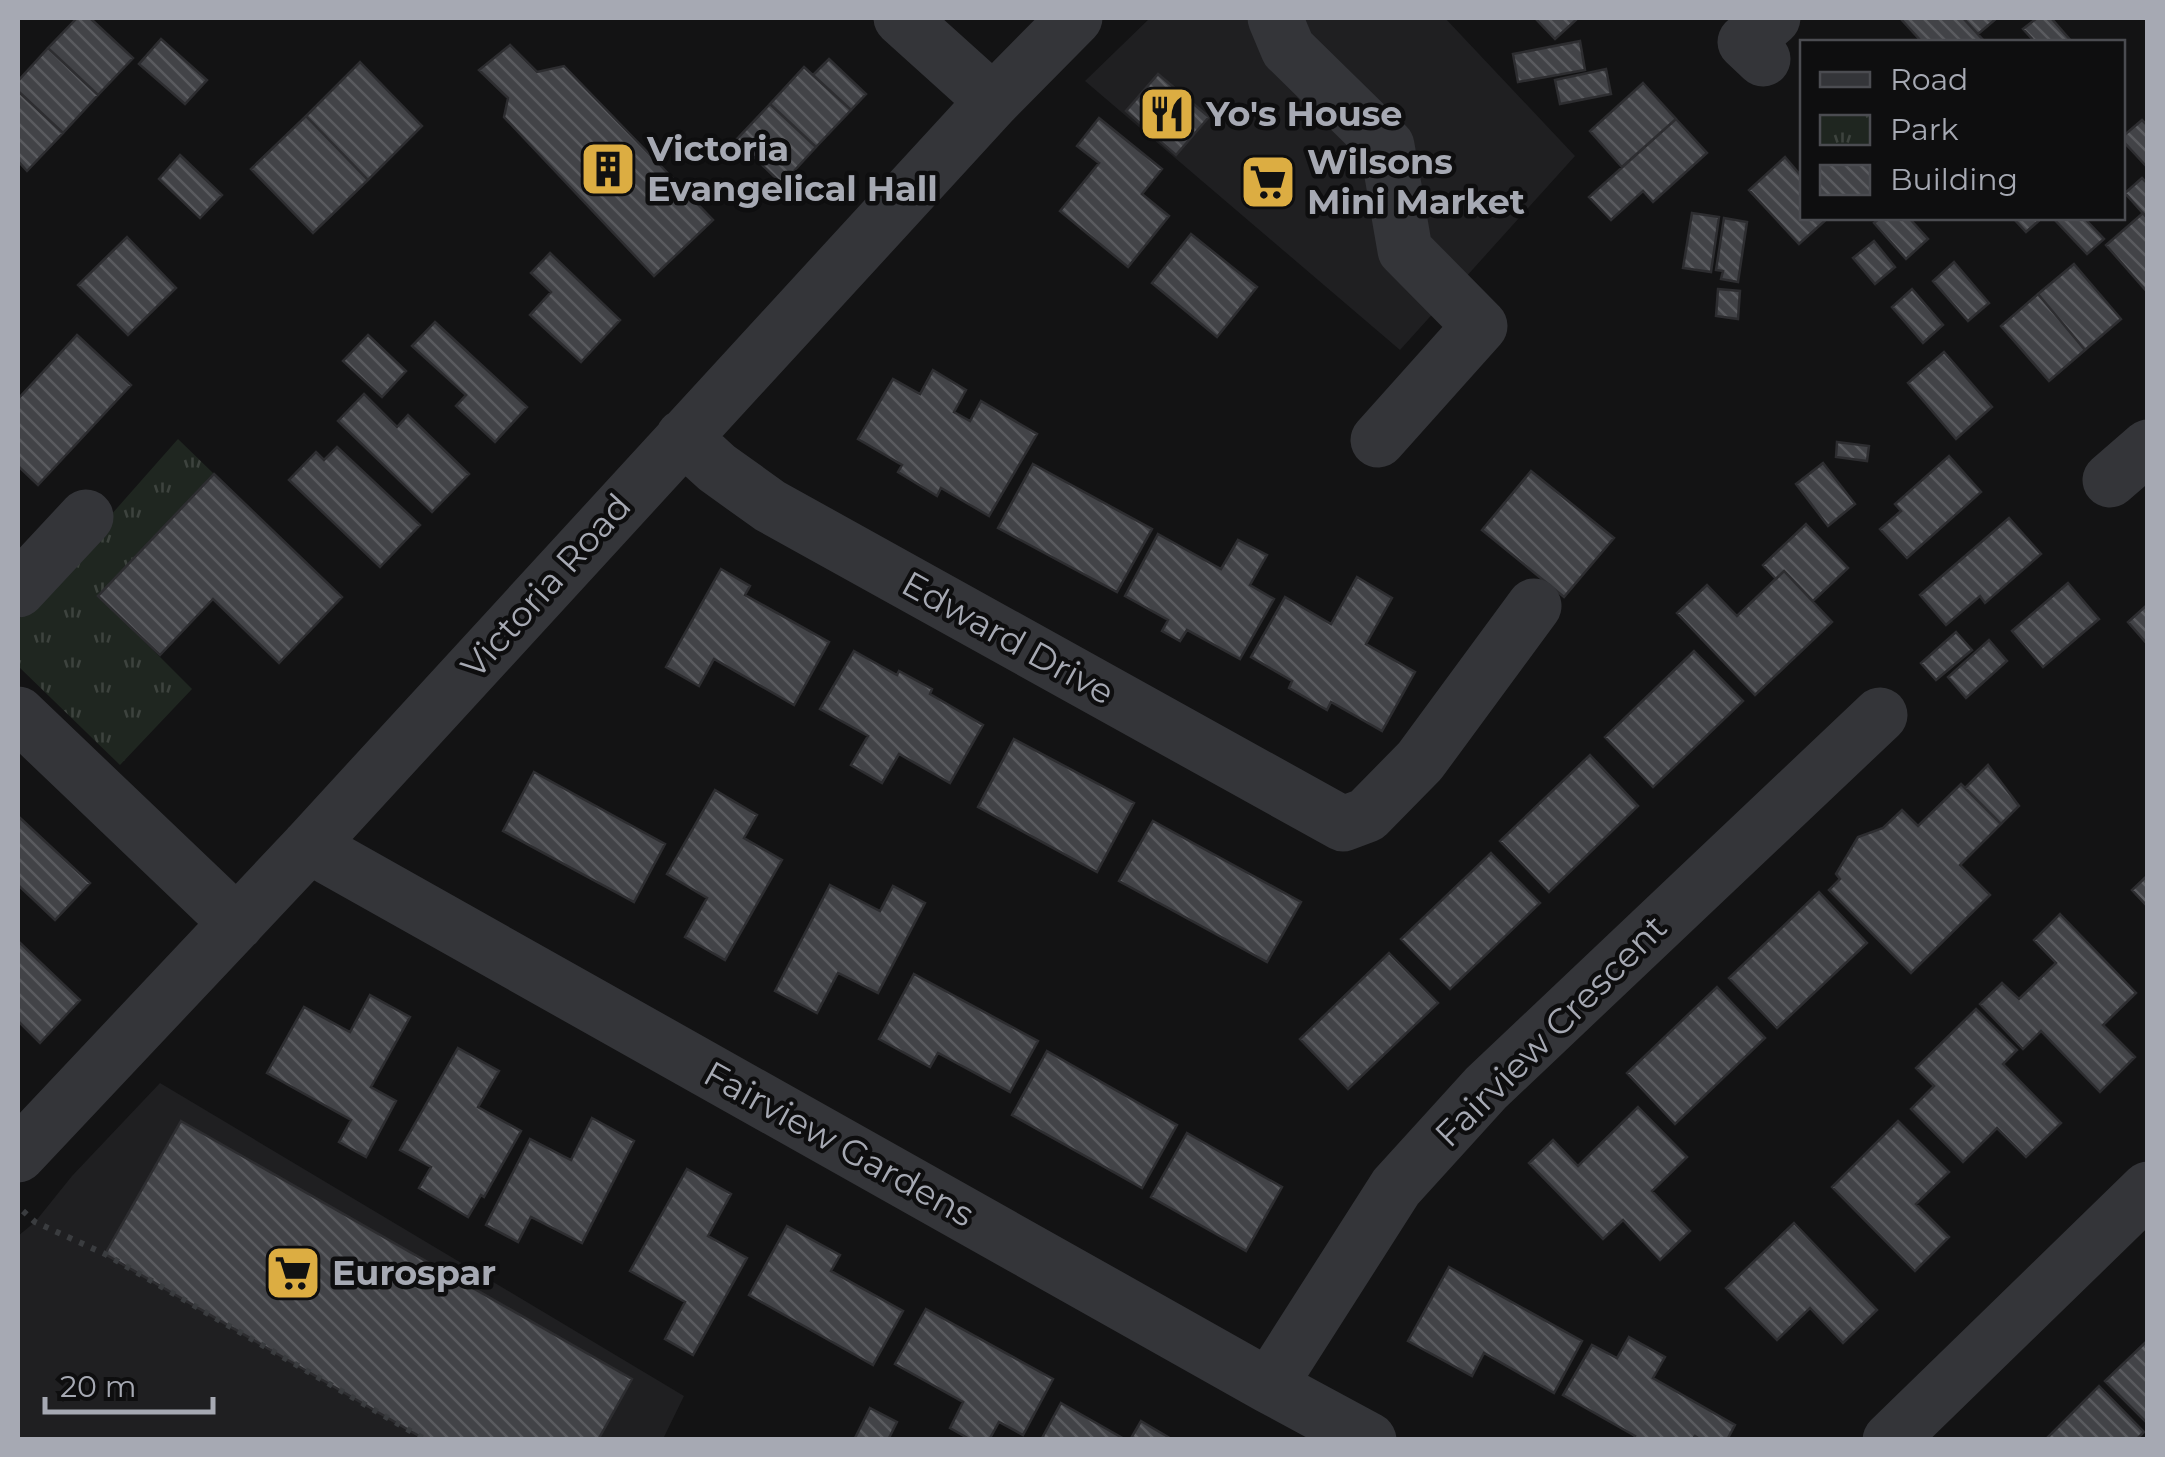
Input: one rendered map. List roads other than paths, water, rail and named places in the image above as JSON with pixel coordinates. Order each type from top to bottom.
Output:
[{"type":"street","points":[[901,18],[993,101]]},
{"type":"street","name":"Victoria Road","points":[[18,1155],[309,846],[993,101],[1075,18]]},
{"type":"street","points":[[1275,18],[1288,50],[1386,146],[1405,250],[1480,326],[1378,440]]},
{"type":"street","name":"Edward Drive","points":[[683,437],[770,506],[1342,824],[1367,816],[1420,761],[1534,606]]},
{"type":"street","points":[[18,590],[86,517]]},
{"type":"street","points":[[18,714],[237,923]]},
{"type":"street","name":"Fairview Crescent","points":[[1269,1386],[1396,1187],[1486,1088],[1880,714]]},
{"type":"street","name":"Fairview Gardens","points":[[309,846],[1370,1440]]},
{"type":"street","points":[[1890,1440],[2148,1189]]},
{"type":"place","name":"Yo's House","points":[[1167,114]]},
{"type":"place","name":"Victoria Evangelical Hall","points":[[608,169]]},
{"type":"place","name":"Wilsons Mini Market","points":[[1268,182]]},
{"type":"place","name":"Eurospar","points":[[293,1273]]}]
